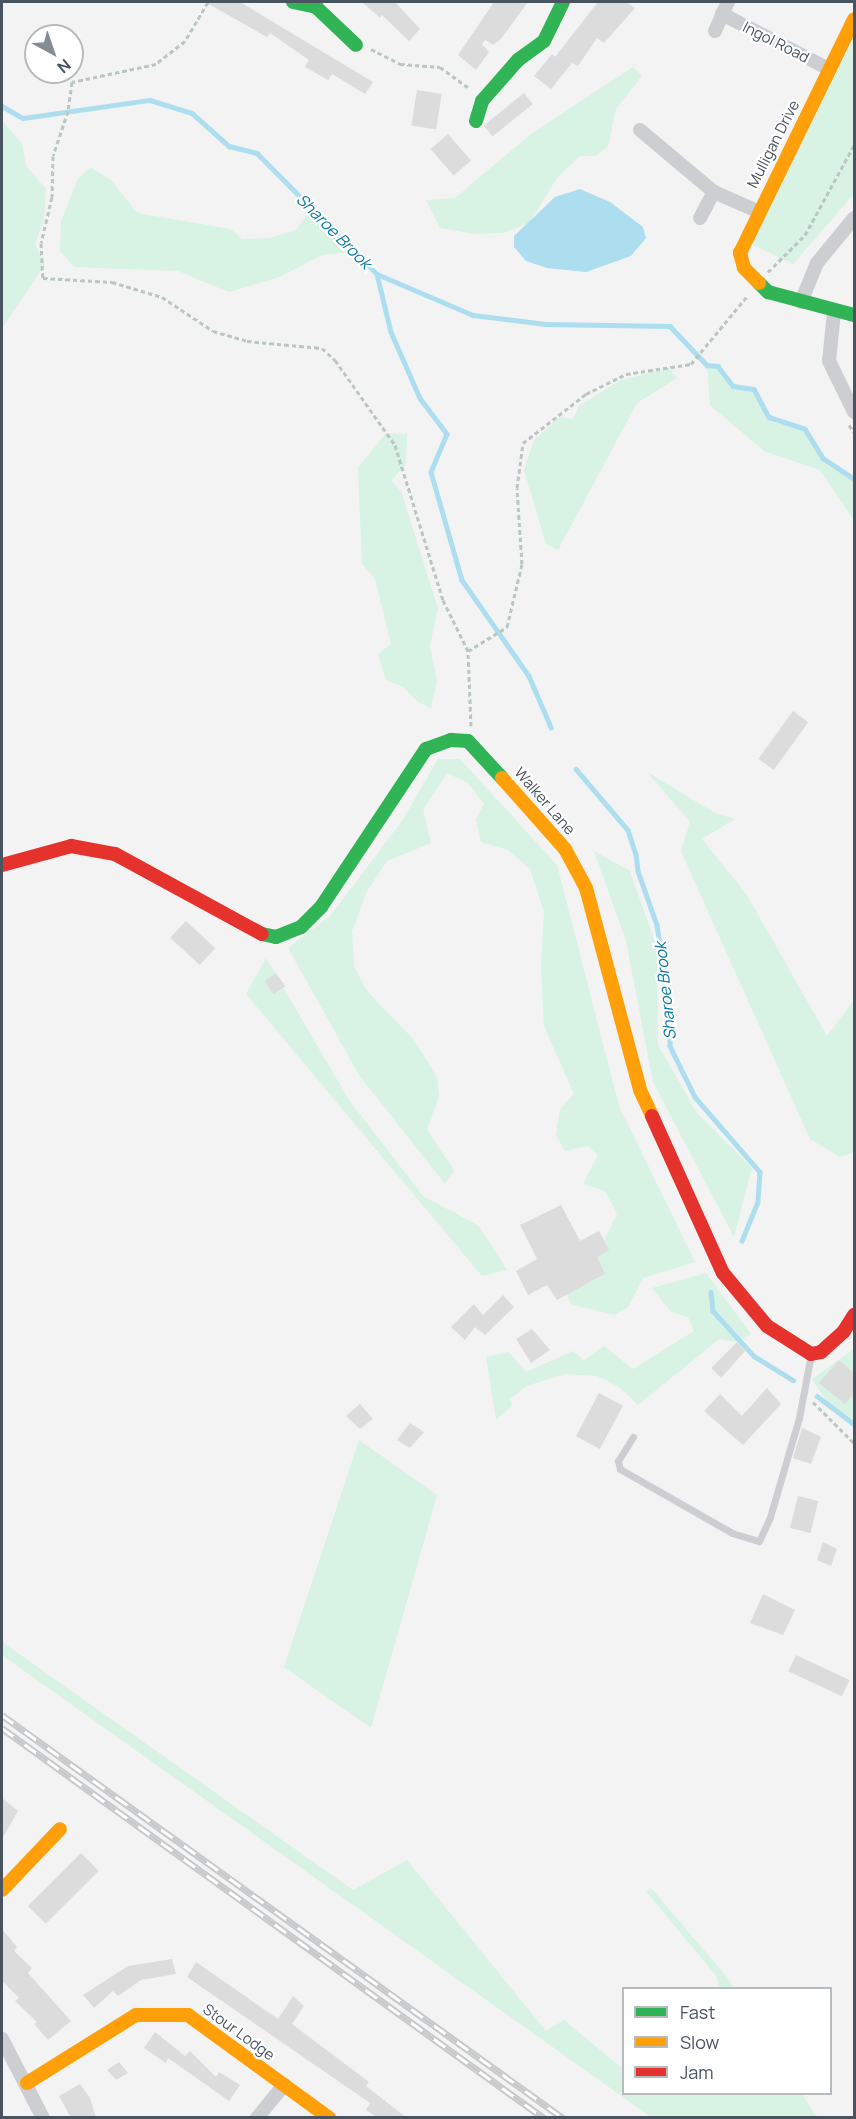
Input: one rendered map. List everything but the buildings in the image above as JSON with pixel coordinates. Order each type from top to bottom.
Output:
[{"type":"street","points":[[293,2],[316,7],[356,45]]},
{"type":"street","points":[[476,121],[482,101],[518,60],[544,41],[563,2]]},
{"type":"street","name":"Ingol Road","points":[[715,31],[725,8],[829,69]]},
{"type":"street","name":"Mulligan Drive","points":[[758,282],[744,268],[740,253],[757,212],[855,19]]},
{"type":"street","points":[[640,130],[714,192],[757,212]]},
{"type":"street","points":[[700,218],[714,192]]},
{"type":"street","points":[[801,302],[817,263],[855,218]]},
{"type":"street","points":[[758,282],[768,292],[834,312],[855,315]]},
{"type":"street","points":[[834,312],[828,361],[855,412]]},
{"type":"street","points":[[2,865],[71,846],[115,854],[257,933],[276,937],[301,927],[321,907],[426,749],[451,740],[468,741]]},
{"type":"street","name":"Walker Lane","points":[[468,741],[565,849],[586,888],[640,1090],[723,1273],[767,1326],[811,1354]]},
{"type":"street","points":[[811,1354],[821,1352],[855,1315]]},
{"type":"street","points":[[2,1890],[60,1828]]},
{"type":"street","name":"Stour Lodge","points":[[27,2083],[136,2015],[188,2015],[329,2118]]},
{"type":"street","points":[[2,2039],[27,2083],[43,2118]]},
{"type":"street","points":[[257,2118],[284,2085]]},
{"type":"lane","points":[[633,1437],[618,1461],[620,1469],[732,1533],[759,1541],[780,1484],[811,1354]]},
{"type":"path","points":[[208,2],[184,41],[156,64],[72,82],[63,126],[53,156],[52,197],[41,243],[43,278],[112,282],[162,297],[213,331],[247,341],[322,348],[335,360],[395,445],[443,600],[468,651],[471,725],[468,741]]},
{"type":"path","points":[[356,45],[400,64],[440,66],[461,79],[482,101]]},
{"type":"path","points":[[468,651],[507,627],[522,564],[517,488],[523,443],[586,394],[626,374],[691,364],[699,357],[758,282],[805,235],[855,145]]},
{"type":"path","points":[[803,1392],[855,1443]]},
{"type":"green space","points":[[854,38],[854,194],[793,264],[751,244]]},
{"type":"green space","points":[[633,67],[642,76],[616,109],[608,146],[596,156],[580,156],[557,178],[529,223],[503,233],[474,234],[440,228],[426,200],[455,198],[531,134]]},
{"type":"green space","points":[[2,121],[22,143],[26,166],[46,189],[44,220],[35,244],[45,265],[2,328]]},
{"type":"green space","points":[[91,167],[111,180],[137,213],[231,229],[242,239],[270,238],[296,230],[310,210],[358,251],[322,255],[277,278],[229,292],[178,271],[74,267],[60,251],[61,221],[78,179]]},
{"type":"green space","points":[[707,365],[718,366],[733,386],[754,389],[769,417],[805,429],[823,458],[854,479],[854,520],[820,470],[764,451],[710,405]]},
{"type":"green space","points":[[669,368],[677,378],[637,403],[558,550],[546,544],[524,470],[534,440],[560,417],[573,419],[579,406],[621,380]]},
{"type":"green space","points":[[386,433],[407,434],[406,464],[391,481],[401,491],[438,608],[430,646],[437,681],[431,708],[418,702],[403,687],[386,680],[378,654],[391,644],[375,579],[362,564],[358,468]]},
{"type":"green space","points":[[438,759],[460,759],[557,865],[619,1106],[695,1262],[643,1278],[628,1307],[614,1315],[571,1304],[566,1293],[601,1277],[594,1262],[617,1214],[605,1191],[583,1184],[598,1155],[587,1146],[565,1151],[556,1135],[560,1109],[574,1094],[544,1026],[541,967],[544,912],[530,869],[508,850],[481,842],[476,819],[484,804],[468,783],[447,773],[423,810],[431,843],[387,861],[367,891],[352,931],[354,966],[367,991],[414,1040],[437,1077],[439,1096],[427,1130],[454,1170],[445,1184],[359,1075],[288,948],[331,915],[402,821]]},
{"type":"green space","points":[[647,772],[715,813],[735,819],[702,839],[747,895],[827,1036],[854,1000],[854,1152],[840,1157],[810,1139],[681,851],[690,822]]},
{"type":"green space","points":[[594,851],[630,871],[657,948],[658,1045],[697,1113],[752,1168],[734,1237],[653,1082],[626,941]]},
{"type":"green space","points":[[266,958],[349,1100],[423,1196],[479,1226],[507,1270],[482,1276],[246,994]]},
{"type":"green space","points":[[706,1273],[751,1334],[738,1342],[719,1339],[638,1405],[619,1387],[597,1376],[566,1374],[526,1386],[510,1399],[512,1406],[496,1420],[486,1357],[509,1352],[526,1372],[573,1351],[584,1360],[604,1346],[633,1369],[694,1331],[688,1317],[671,1312],[652,1288]]},
{"type":"green space","points":[[854,1349],[854,1423],[826,1400],[812,1379]]},
{"type":"green space","points":[[359,1440],[437,1495],[371,1728],[284,1667]]},
{"type":"green space","points":[[2,1637],[5,1644],[353,1890],[407,1860],[546,2031],[564,2020],[622,2068],[622,2095],[803,2095],[817,2117],[651,2117],[2,1655]]},
{"type":"green space","points":[[652,1889],[733,1987],[719,1987],[717,1977],[646,1891]]},
{"type":"water","points":[[580,189],[610,202],[643,227],[646,238],[631,256],[586,272],[547,268],[526,261],[514,247],[514,236],[555,197]]},
{"type":"waterway","name":"Sharoe Brook","points":[[2,106],[23,118],[150,100],[192,113],[229,146],[257,153],[377,274],[391,332],[420,398],[447,434],[431,472],[462,580],[529,676],[551,727]]},
{"type":"waterway","points":[[377,274],[473,315],[545,324],[670,326],[707,365],[718,366],[733,386],[754,389],[769,417],[805,429],[823,458],[854,479]]},
{"type":"waterway","name":"Sharoe Brook","points":[[576,769],[628,830],[636,854],[638,871],[657,925],[670,1012],[670,1046],[695,1097],[760,1172],[758,1202],[742,1241]]},
{"type":"waterway","name":"Sharoe Brook","points":[[711,1292],[713,1311],[754,1356],[793,1380]]},
{"type":"waterway","name":"Sharoe Brook","points":[[817,1396],[854,1424]]},
{"type":"railway","points":[[2,1715],[563,2118]]},
{"type":"railway","points":[[2,1728],[544,2118]]},
{"type":"traffic: fast","points":[[293,2],[316,7],[356,45]]},
{"type":"traffic: fast","points":[[476,121],[482,101],[518,60],[544,41],[563,2]]},
{"type":"traffic: fast","points":[[759,283],[768,292],[854,315]]},
{"type":"traffic: fast","points":[[262,934],[276,937],[301,927],[321,907],[426,749],[451,740],[468,741],[502,778]]},
{"type":"traffic: slow","points":[[759,283],[744,268],[740,253],[854,19]]},
{"type":"traffic: slow","points":[[502,778],[565,849],[586,888],[640,1090],[652,1116]]},
{"type":"traffic: slow","points":[[2,1890],[60,1829]]},
{"type":"traffic: slow","points":[[27,2083],[136,2015],[188,2015],[329,2118]]},
{"type":"traffic: jam","points":[[2,865],[71,846],[115,854],[262,934]]},
{"type":"traffic: jam","points":[[652,1116],[723,1273],[767,1326],[811,1354],[821,1352],[844,1331],[854,1315]]}]
